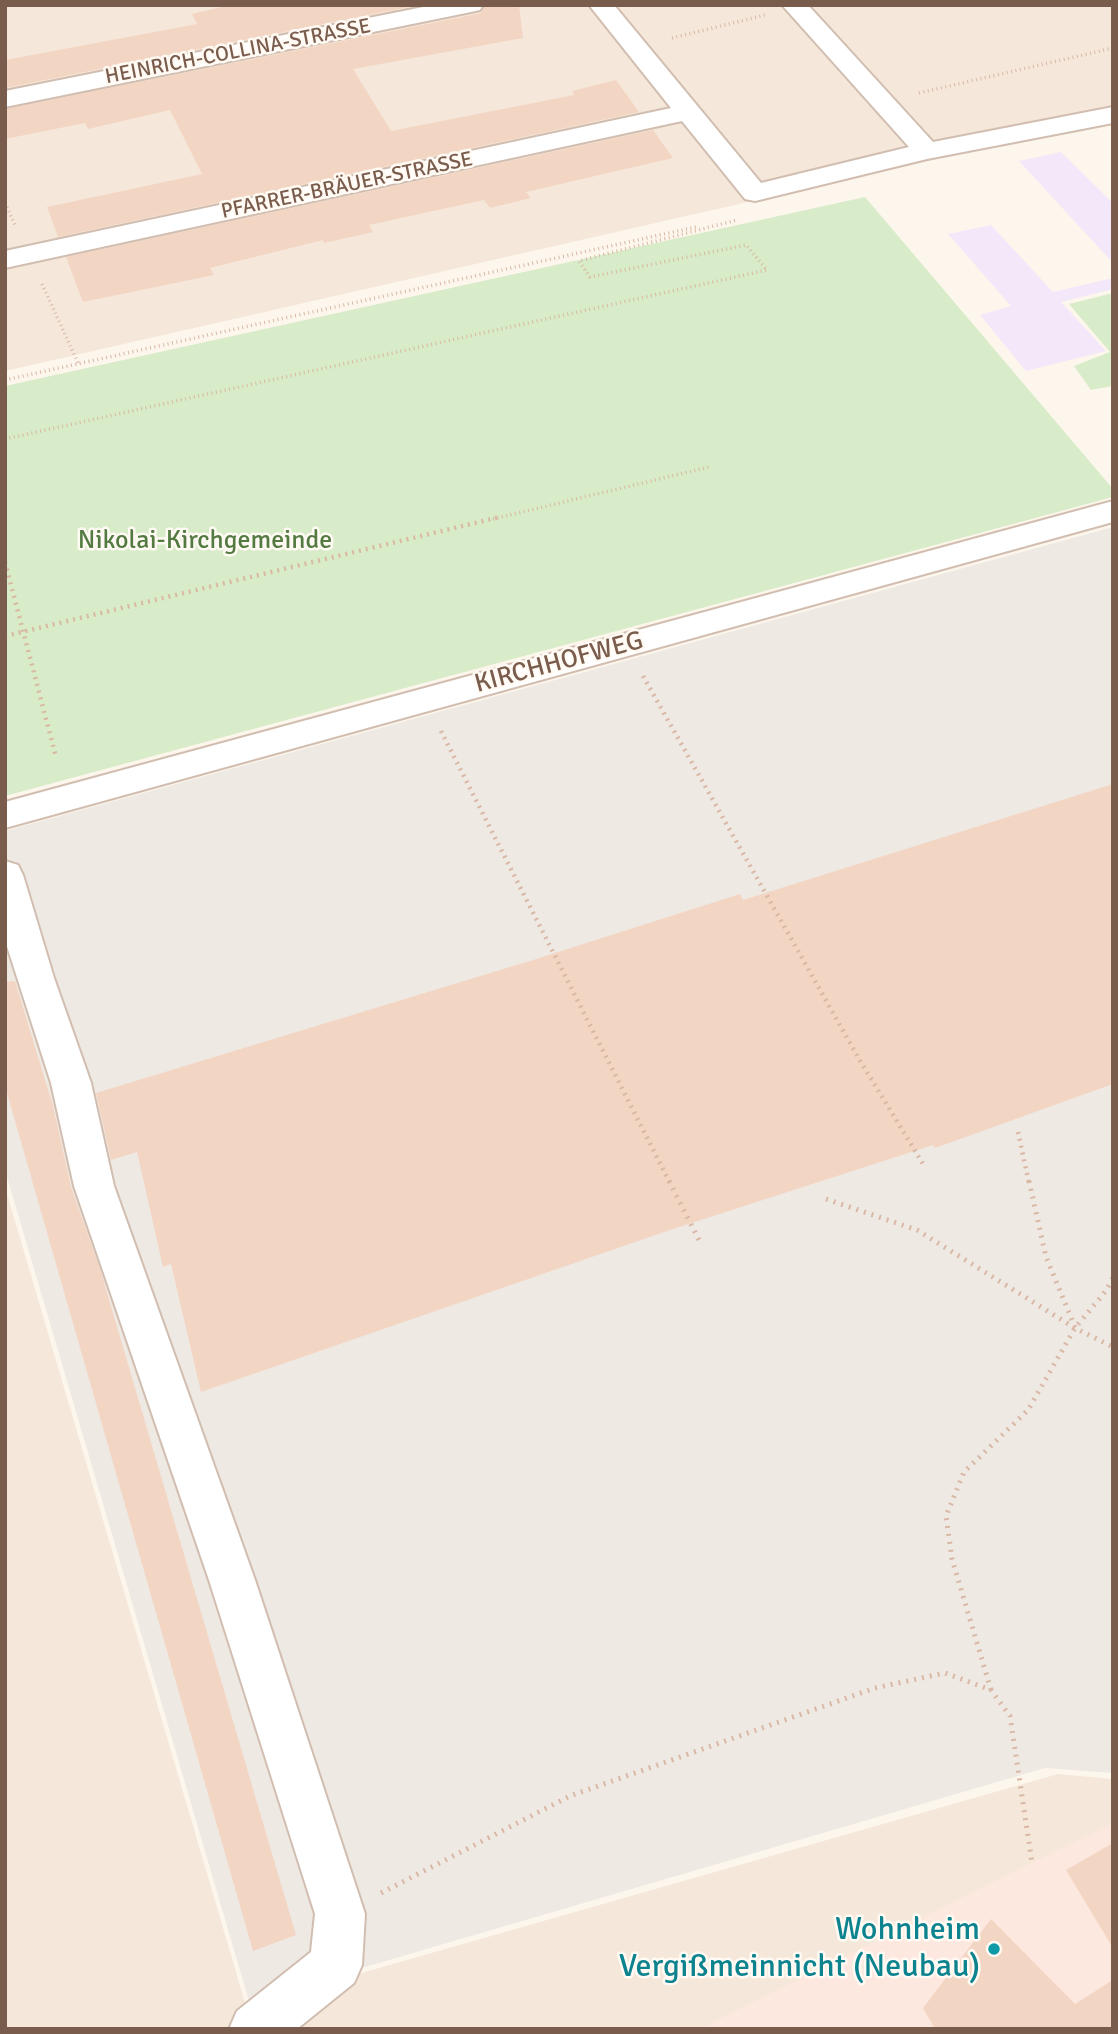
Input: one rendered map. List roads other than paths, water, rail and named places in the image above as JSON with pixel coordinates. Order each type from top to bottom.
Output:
[{"type":"street","name":"HEINRICH-COLLINA-STRASSE","points":[[5,99],[471,5]]},
{"type":"street","points":[[601,5],[760,202],[927,151],[1113,115]]},
{"type":"street","points":[[795,6],[927,151]]},
{"type":"street","name":"PFARRER-BRÄUER-STRASSE","points":[[5,260],[689,112]]},
{"type":"street","name":"KIRCHHOFWEG","points":[[5,815],[1113,512]]},
{"type":"street","points":[[5,875],[71,1083],[94,1186],[232,1580],[340,1914],[336,1965],[256,2029]]},
{"type":"place","name":"Wohnheim Vergißmeinnicht (Neubau)","points":[[994,1949]]},
{"type":"park label","name":"Nikolai-Kirchgemeinde","points":[[205,541]]}]
